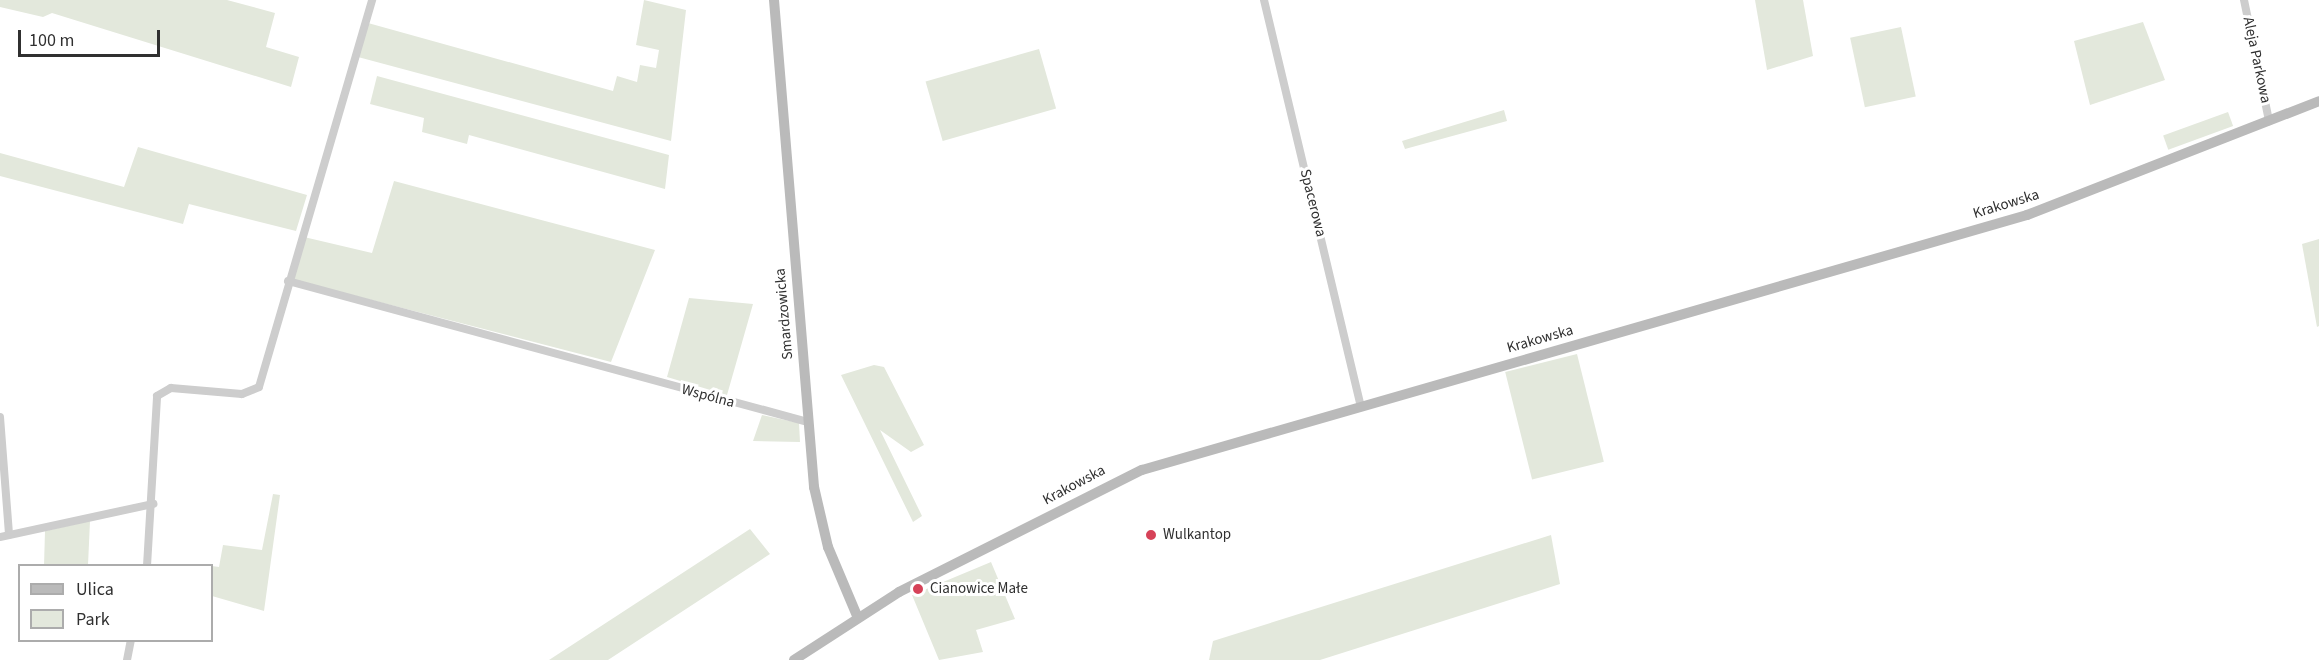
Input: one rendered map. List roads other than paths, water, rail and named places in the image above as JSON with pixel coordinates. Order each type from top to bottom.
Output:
[{"type":"main road","name":"Smardzowicka","points":[[774,0],[808,422],[820,519],[858,618]]},
{"type":"main road","name":"Krakowska","points":[[794,660],[858,618],[1102,485],[1360,406],[2027,215],[2319,101]]},
{"type":"street","points":[[147,564],[153,504],[157,396],[171,388],[242,394],[259,387],[288,281],[372,0]]},
{"type":"street","name":"Spacerowa","points":[[1264,0],[1360,406]]},
{"type":"street","name":"Aleja Parkowa","points":[[2244,0],[2270,121]]},
{"type":"street","name":"Wspólna","points":[[288,281],[808,422]]},
{"type":"street","points":[[0,417],[9,535]]},
{"type":"street","points":[[0,537],[153,504]]},
{"type":"street","points":[[127,660],[131,642]]},
{"type":"place","name":"Wulkantop","points":[[1151,535]]},
{"type":"place","name":"Cianowice Małe","points":[[918,589]]}]
